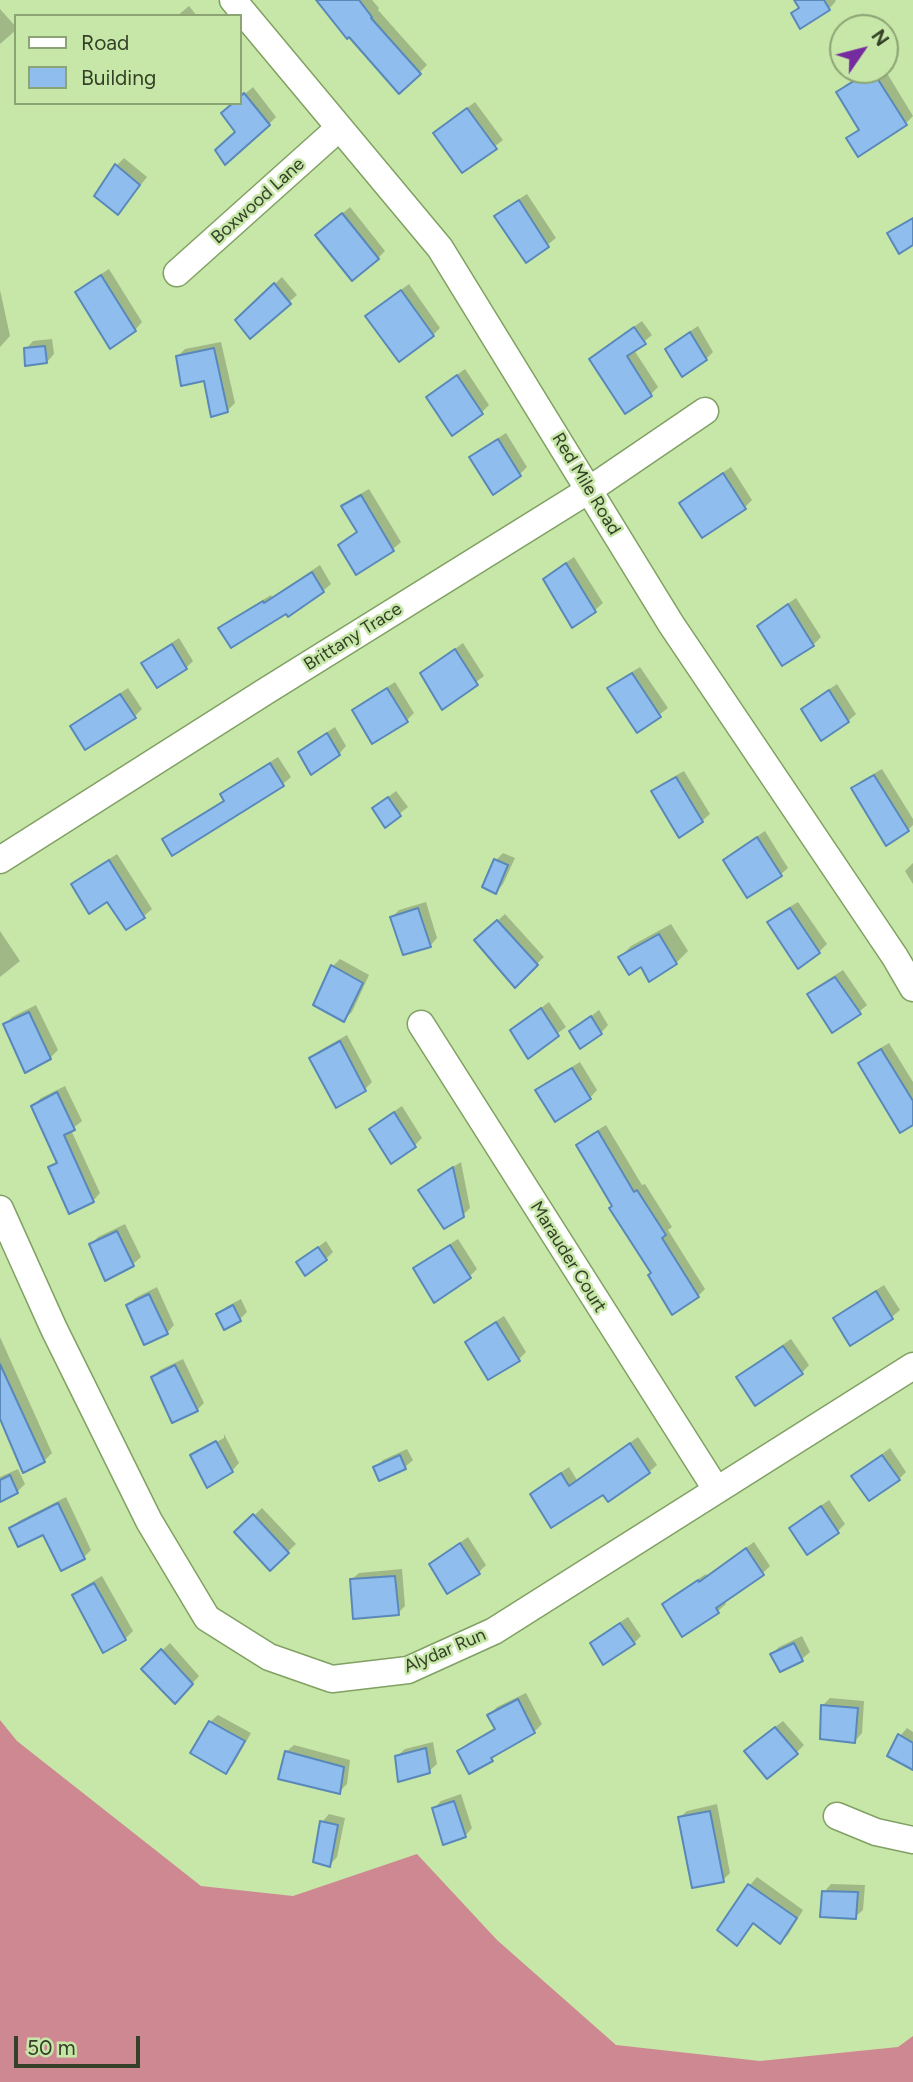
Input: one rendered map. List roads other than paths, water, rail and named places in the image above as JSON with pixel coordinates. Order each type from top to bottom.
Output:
[{"type":"street","name":"Red Mile Road","points":[[233,0],[440,248],[671,624],[895,957],[913,988]]},
{"type":"street","name":"Boxwood Lane","points":[[177,273],[339,128]]},
{"type":"street","name":"Brittany Trace","points":[[0,860],[589,490],[705,411]]},
{"type":"street","name":"Marauder Court","points":[[421,1024],[716,1489]]},
{"type":"street","name":"Alydar Run","points":[[0,1209],[54,1329],[149,1521],[207,1618],[269,1657],[332,1679],[408,1670],[494,1631],[913,1366]]},
{"type":"street","points":[[837,1816],[876,1832],[913,1840]]}]
